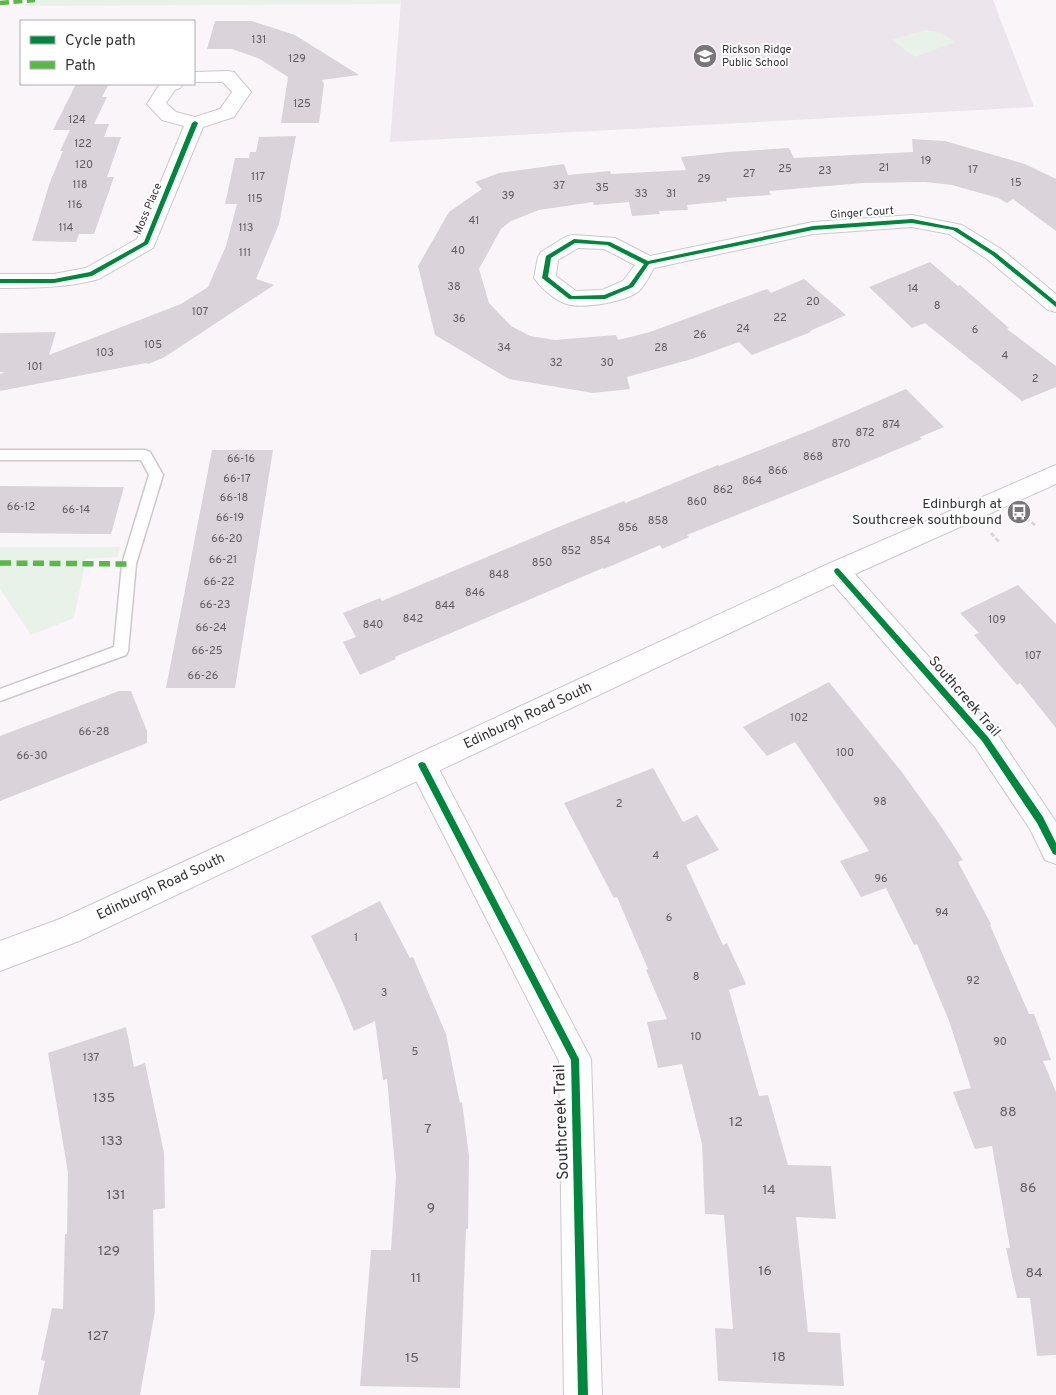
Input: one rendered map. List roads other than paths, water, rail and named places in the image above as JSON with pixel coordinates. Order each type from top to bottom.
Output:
[{"type":"street","points":[[171,85],[168,86],[156,104],[169,116],[195,123],[227,113],[242,92],[228,76],[195,77]]},
{"type":"street","name":"Moss Place","points":[[0,281],[54,281],[92,274],[146,243],[195,123]]},
{"type":"street","name":"Ginger Court","points":[[647,263],[813,228],[912,221],[956,230],[994,254],[1056,305]]},
{"type":"street","name":"Edinburgh Road South","points":[[0,956],[68,930],[837,571],[1056,474]]},
{"type":"street","name":"Southcreek Trail","points":[[837,571],[985,739],[1040,820],[1056,851]]},
{"type":"street","name":"Southcreek Trail","points":[[422,766],[575,1059],[583,1395]]},
{"type":"lane","points":[[0,455],[145,455],[156,475],[129,564],[121,651],[0,695]]},
{"type":"place","name":"Rickson Ridge Public School","points":[[705,56]]},
{"type":"place","name":"Edinburgh at Southcreek southbound","points":[[1019,512]]}]
